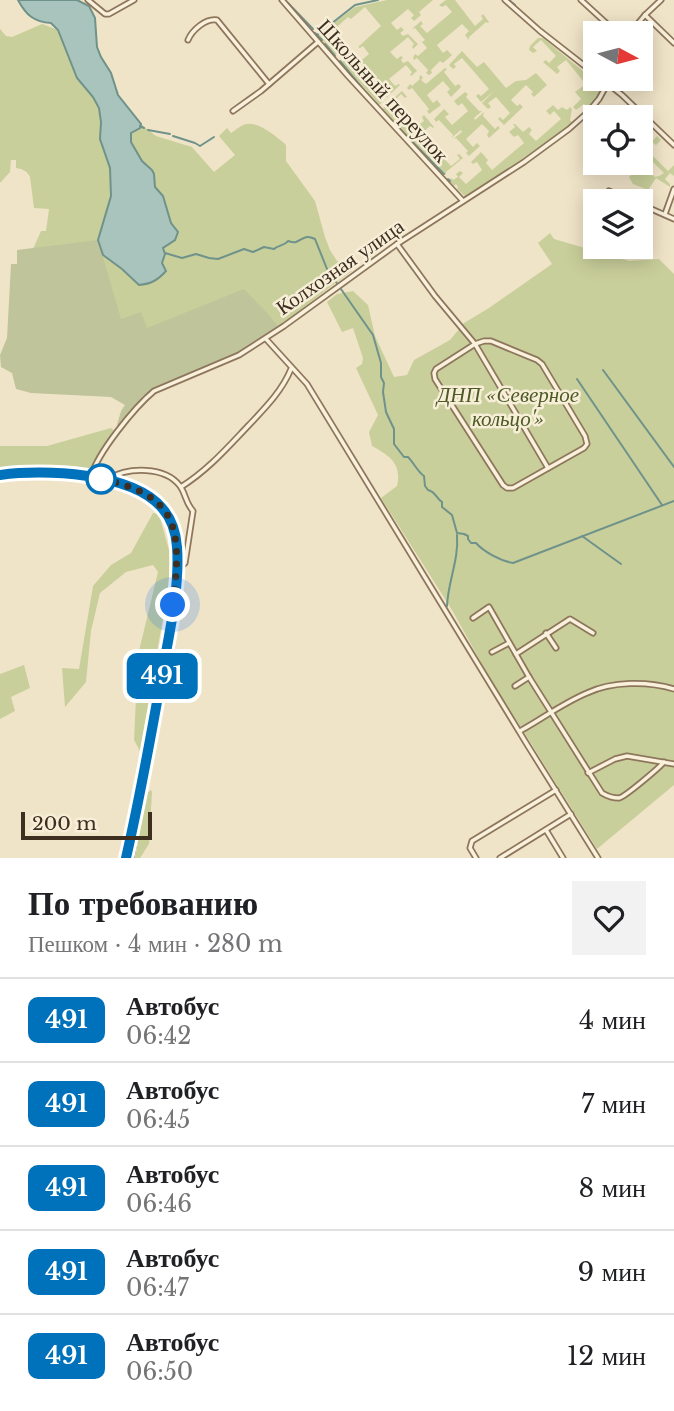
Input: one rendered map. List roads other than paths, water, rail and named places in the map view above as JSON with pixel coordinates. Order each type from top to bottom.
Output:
[{"type":"main road","points":[[0,475],[29,471],[92,477],[140,490],[163,508],[174,531],[177,570],[170,626],[128,858]]},
{"type":"street","points":[[88,0],[109,14],[134,0]]},
{"type":"street","name":"Школьный переулок","points":[[282,0],[419,156],[463,201]]},
{"type":"street","points":[[505,0],[583,64]]},
{"type":"street","points":[[581,0],[604,21]]},
{"type":"street","points":[[640,21],[661,0]]},
{"type":"street","points":[[645,15],[674,43]]},
{"type":"street","points":[[188,40],[190,34],[207,21],[217,20],[269,84]]},
{"type":"street","points":[[233,111],[318,42]]},
{"type":"street","name":"Колхозная улица","points":[[92,477],[98,460],[145,398],[161,387],[225,361],[265,338],[397,244],[524,162],[573,126],[604,91]]},
{"type":"street","points":[[617,91],[674,145]]},
{"type":"street","points":[[664,214],[674,189]]},
{"type":"street","points":[[653,209],[674,219]]},
{"type":"street","points":[[397,244],[475,344],[548,468]]},
{"type":"street","points":[[265,338],[307,384],[598,858]]},
{"type":"street","points":[[491,341],[542,364],[585,436],[587,444],[584,449],[513,488],[502,485],[435,379],[436,369],[475,344],[491,341]]},
{"type":"street","points":[[181,487],[198,476],[226,450],[267,405],[286,381],[291,369]]},
{"type":"street","points":[[107,480],[120,473],[158,472],[181,487],[187,504],[193,511],[185,563],[177,570]]},
{"type":"street","points":[[473,618],[489,607],[529,677],[602,793],[618,798],[625,796],[664,762]]},
{"type":"street","points":[[516,654],[570,618],[593,633]]},
{"type":"street","points":[[546,633],[556,648]]},
{"type":"street","points":[[492,653],[509,643]]},
{"type":"street","points":[[515,686],[529,677]]},
{"type":"street","points":[[520,732],[587,692],[646,683],[674,689]]},
{"type":"street","points":[[588,773],[627,756],[674,764]]},
{"type":"street","points":[[476,858],[470,848],[472,841],[556,789]]},
{"type":"street","points":[[500,858],[571,814]]},
{"type":"street","points":[[546,830],[563,858]]},
{"type":"water","points":[[18,0],[77,0],[89,6],[95,18],[97,47],[101,57],[111,73],[118,95],[141,124],[140,128],[131,133],[131,142],[142,161],[152,170],[155,187],[163,196],[171,223],[178,232],[175,240],[163,248],[165,254],[162,263],[166,271],[154,281],[139,285],[103,255],[98,240],[111,196],[110,168],[100,139],[99,108],[77,78],[58,30],[51,23],[31,17]]},
{"type":"waterway","points":[[317,35],[355,5],[378,0]]},
{"type":"waterway","points":[[509,0],[515,5]]},
{"type":"waterway","points":[[288,3],[313,29]]},
{"type":"waterway","points":[[315,33],[322,40]]},
{"type":"waterway","points":[[325,44],[335,56]]},
{"type":"waterway","points":[[340,61],[378,107]]},
{"type":"waterway","points":[[391,120],[444,174]]},
{"type":"waterway","points":[[140,126],[144,128]]},
{"type":"waterway","points":[[148,130],[170,134]]},
{"type":"waterway","points":[[173,136],[200,146],[214,137]]},
{"type":"waterway","points":[[165,253],[182,258],[196,254],[218,259],[244,249],[253,252],[264,247],[274,249],[288,241],[295,242],[307,237],[315,239],[327,269],[373,335],[381,363],[386,412],[394,429],[394,444],[424,476],[425,486],[452,515],[457,533],[468,536],[471,543],[476,543],[498,558],[513,563],[674,501]]},
{"type":"waterway","points":[[603,370],[674,467]]},
{"type":"waterway","points":[[577,379],[662,505]]},
{"type":"waterway","points":[[447,606],[457,535]]},
{"type":"waterway","points":[[582,536],[621,564]]},
{"type":"park label","name":"ДНП «Северное кольцо'»","points":[[508,407]]}]
